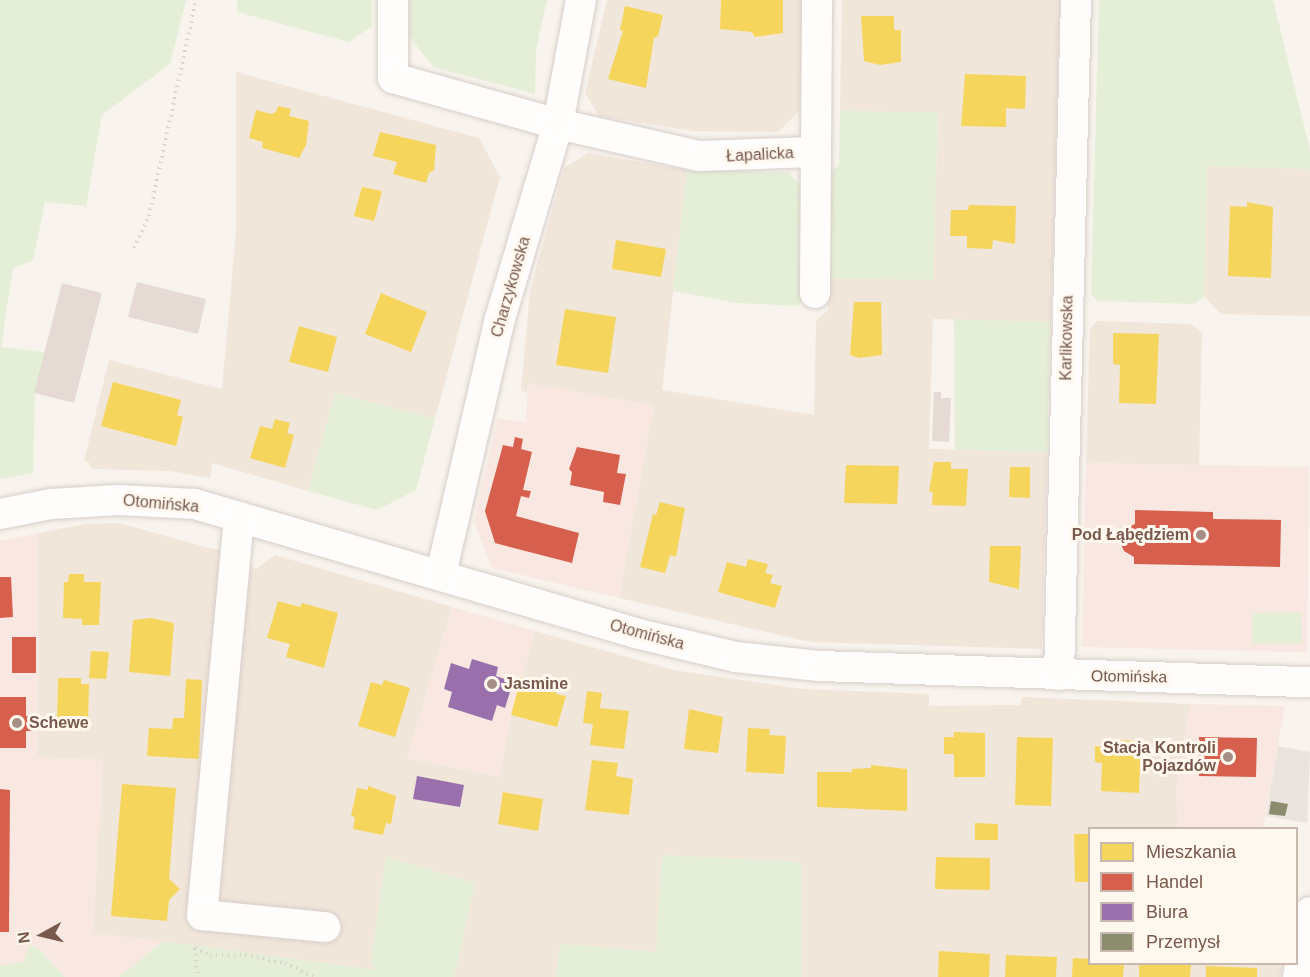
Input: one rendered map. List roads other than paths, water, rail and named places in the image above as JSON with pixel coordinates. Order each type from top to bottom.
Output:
[{"type":"street","name":"Łapalicka","points":[[393,0],[393,78],[558,124],[699,156],[813,152],[817,0]]},
{"type":"street","name":"Charzykowska","points":[[441,574],[499,322],[558,124],[581,0]]},
{"type":"street","name":"Karlikowska","points":[[1059,675],[1076,0]]},
{"type":"street","points":[[813,152],[815,293]]},
{"type":"street","name":"Otomińska","points":[[0,514],[51,504],[119,500],[195,504],[441,574],[635,633],[736,657],[819,666],[1310,682]]},
{"type":"street","points":[[239,517],[202,915],[325,927]]},
{"type":"street","points":[[1298,977],[1310,912]]},
{"type":"place","name":"Pod Łąbędziem","points":[[1201,535]]},
{"type":"place","name":"Jasmine","points":[[492,684]]},
{"type":"place","name":"Schewe","points":[[17,723]]},
{"type":"place","name":"Stacja Kontroli Pojazdów","points":[[1228,757]]}]
